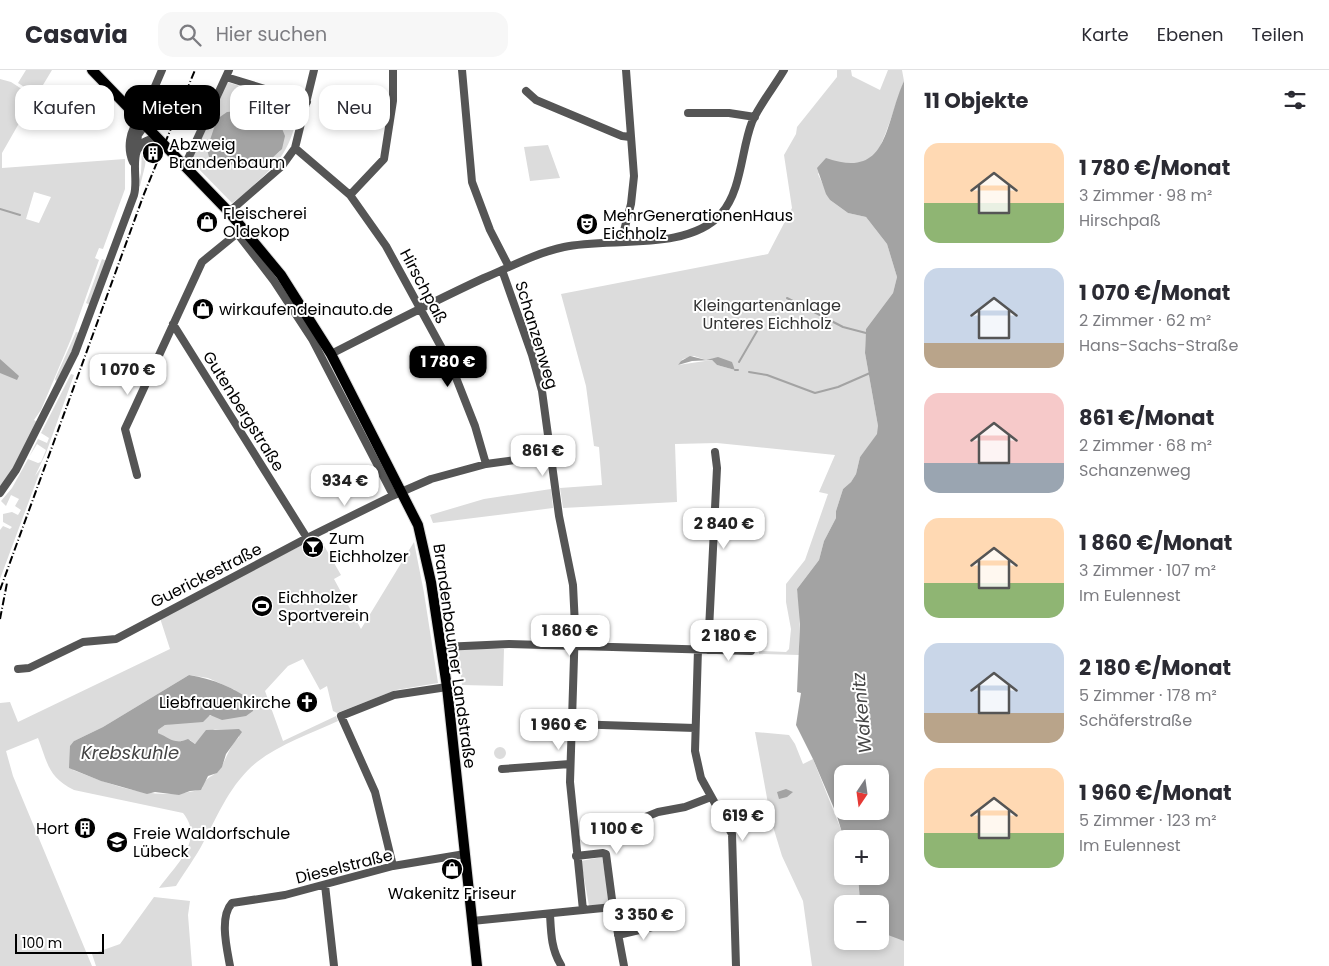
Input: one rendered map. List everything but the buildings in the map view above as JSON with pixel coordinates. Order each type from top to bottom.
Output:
[{"type":"main road","name":"Brandenbaumer Landstraße","points":[[92,70],[124,103]]},
{"type":"main road","name":"Brandenbaumer Landstraße","points":[[149,130],[229,212],[240,231],[281,275],[331,354],[398,493],[422,538],[442,647],[477,966]]},
{"type":"street","points":[[156,85],[162,70]]},
{"type":"street","points":[[309,97],[314,70]]},
{"type":"street","points":[[350,195],[383,163],[393,101],[393,70]]},
{"type":"street","name":"Schanzenweg","points":[[462,70],[472,182],[506,268],[542,391],[559,516],[573,585],[574,646],[570,764],[576,856],[583,910]]},
{"type":"street","points":[[621,242],[633,190],[626,70]]},
{"type":"street","points":[[331,354],[419,308],[506,268],[564,247],[642,241],[684,234],[700,228],[718,217],[731,195],[754,117],[784,70]]},
{"type":"street","points":[[183,165],[187,161],[227,74],[259,85]]},
{"type":"street","points":[[526,91],[536,100],[622,136],[630,137]]},
{"type":"street","points":[[688,113],[729,113],[754,117]]},
{"type":"street","points":[[133,130],[130,152],[135,159]]},
{"type":"street","points":[[229,212],[282,166],[295,148],[300,130]]},
{"type":"street","points":[[0,493],[13,474],[75,353],[130,205],[135,159],[143,143],[157,138]]},
{"type":"street","name":"Hirschpaß","points":[[295,148],[350,195],[386,246],[451,365],[475,426],[486,464]]},
{"type":"street","points":[[137,475],[125,429],[202,262],[240,231]]},
{"type":"street","name":"Brandenbaumer Landstraße","points":[[240,231],[316,346],[398,493]]},
{"type":"street","name":"Gutenbergstraße","points":[[173,324],[307,538]]},
{"type":"street","points":[[708,650],[717,468],[715,452]]},
{"type":"street","name":"Guerickestraße","points":[[18,669],[29,668],[84,642],[116,639],[307,538],[398,493],[431,479],[486,464],[552,455]]},
{"type":"street","points":[[442,647],[500,644],[751,651]]},
{"type":"street","points":[[698,649],[694,751],[698,770],[732,834],[736,966]]},
{"type":"street","points":[[393,866],[375,792],[341,716],[372,702],[394,695],[447,687]]},
{"type":"street","points":[[571,724],[695,728]]},
{"type":"street","points":[[502,769],[570,764]]},
{"type":"street","points":[[642,818],[658,812],[684,807],[711,797]]},
{"type":"street","points":[[576,856],[605,853],[624,966]]},
{"type":"street","name":"Dieselstraße","points":[[230,966],[226,925],[230,905],[235,902],[285,895],[393,866],[465,854]]},
{"type":"street","points":[[325,885],[334,966]]},
{"type":"street","points":[[472,921],[613,907]]},
{"type":"street","points":[[550,914],[555,956],[561,965]]},
{"type":"street","points":[[618,935],[652,927],[658,923]]},
{"type":"green space","points":[[26,70],[52,70],[43,85],[21,85],[18,83]]},
{"type":"green space","name":"Kleingartenanlage Unteres Eichholz","points":[[837,70],[851,70],[852,76],[880,90],[888,70],[902,70],[904,81],[886,132],[875,155],[865,161],[853,164],[841,164],[831,160],[818,174],[830,200],[848,213],[866,217],[887,244],[897,277],[893,293],[866,329],[865,353],[878,434],[860,457],[856,474],[851,482],[843,489],[836,511],[836,518],[824,541],[819,560],[797,589],[800,612],[799,655],[759,654],[759,651],[786,652],[789,649],[791,629],[786,602],[786,584],[805,560],[828,494],[819,492],[835,455],[717,443],[675,444],[677,502],[563,508],[560,488],[602,485],[599,447],[594,446],[586,386],[561,294],[768,254],[792,208],[784,155],[796,134],[797,127],[837,77]],"holes":[[[694,356],[706,360],[716,358],[734,367],[735,370],[717,365],[712,360],[678,365],[683,359]]]},
{"type":"green space","points":[[0,79],[16,85],[15,130],[2,153],[2,168],[125,159],[125,189],[103,249],[99,248],[95,258],[99,260],[71,339],[41,410],[34,420],[37,422],[13,469],[0,488]],"holes":[[[34,192],[51,197],[39,223],[26,219]]]},
{"type":"green space","points":[[227,82],[237,85],[230,85],[230,130],[232,130],[209,157],[222,165],[260,162],[280,151],[276,130],[294,130],[286,148],[275,165],[232,203],[191,161],[205,130],[220,130],[220,97]]},
{"type":"green space","points":[[148,142],[145,166],[140,186],[137,187],[141,173],[142,148]]},
{"type":"green space","points":[[548,145],[560,178],[530,181],[524,147]]},
{"type":"green space","points":[[102,259],[107,261],[90,305],[86,303]]},
{"type":"green space","points":[[76,332],[80,333],[59,380],[56,381],[55,379]]},
{"type":"green space","points":[[71,374],[74,375],[46,453],[35,476],[42,466],[0,579],[0,530],[3,526],[10,529],[12,527],[3,522],[3,514],[12,512],[18,515],[21,510],[15,506],[19,499],[11,495],[6,506],[1,501],[12,488],[28,459],[38,463],[41,462],[46,450],[37,444],[29,457],[38,439],[47,443],[49,438],[41,433]]},
{"type":"green space","points":[[551,489],[553,508],[433,523],[430,515],[484,499]]},
{"type":"green space","points":[[319,537],[341,575],[334,579],[361,629],[414,542],[438,683],[396,690],[337,713],[333,711],[327,686],[320,690],[303,659],[288,666],[265,691],[283,741],[336,716],[338,721],[296,739],[266,756],[248,770],[226,799],[201,847],[176,886],[159,888],[180,861],[190,843],[189,823],[183,813],[74,790],[54,775],[38,738],[6,751],[13,776],[92,966],[0,966],[0,703],[10,702],[18,722],[170,649],[159,615]],"holes":[[[189,675],[208,678],[235,690],[213,715],[165,725],[158,730],[158,733],[172,742],[190,740],[195,744],[204,734],[215,729],[239,729],[239,737],[222,766],[206,780],[202,789],[186,793],[169,794],[137,791],[73,770],[74,741],[103,727]]]},
{"type":"green space","points":[[480,648],[504,649],[503,686],[462,685],[457,650]]},
{"type":"green space","points":[[755,732],[789,735],[803,764],[813,759],[834,812],[834,820],[837,820],[841,830],[834,830],[834,885],[859,885],[859,895],[834,895],[834,950],[889,950],[889,934],[902,938],[904,941],[904,966],[812,966],[803,901],[782,856],[771,820]]},
{"type":"green space","points":[[498,747],[502,747],[506,753],[502,759],[498,759],[494,755],[494,751]]},
{"type":"green space","points":[[602,857],[610,902],[608,904],[589,906],[581,861]]},
{"type":"green space","points":[[154,897],[190,901],[188,915],[192,966],[96,966],[92,954],[120,944]]},
{"type":"water","name":"Wakenitz","points":[[904,81],[904,941],[889,935],[889,895],[859,895],[859,885],[889,885],[889,830],[841,830],[838,820],[889,820],[889,765],[834,765],[834,808],[796,725],[801,693],[797,692],[800,624],[797,589],[819,560],[824,541],[836,518],[836,511],[843,489],[856,474],[860,457],[877,434],[878,426],[865,353],[866,329],[893,293],[897,277],[887,244],[866,217],[848,213],[830,200],[817,168],[826,158],[847,163],[862,161],[873,155],[881,144]]},
{"type":"water","points":[[230,112],[230,130],[283,130],[285,136],[282,149],[270,160],[262,163],[226,165],[216,162],[209,157],[207,149],[213,130],[220,130],[220,117]]},
{"type":"water","points":[[690,356],[706,360],[718,357],[732,362],[735,370],[717,365],[712,360],[692,361],[678,365]]},
{"type":"water","points":[[0,359],[19,376],[17,380],[0,373]]},
{"type":"water","name":"Krebskuhle","points":[[189,675],[223,685],[239,692],[254,702],[253,711],[246,716],[222,720],[210,715],[203,722],[165,725],[158,730],[158,733],[172,740],[183,741],[188,739],[195,744],[206,730],[239,729],[242,732],[226,754],[222,767],[217,773],[208,776],[201,790],[179,795],[155,792],[147,794],[101,781],[69,768],[70,746],[74,741],[103,727]]},
{"type":"water","points":[[786,789],[793,792],[787,797],[779,799],[777,792]]},
{"type":"waterway","points":[[0,209],[20,215]]},
{"type":"waterway","points":[[787,298],[843,327],[866,333]]},
{"type":"waterway","points":[[739,362],[760,326]]},
{"type":"waterway","points":[[749,372],[767,375],[815,393],[838,387],[870,373]]},
{"type":"railway","points":[[0,590],[144,194],[195,70]]},
{"type":"railway","points":[[0,619],[7,583]]},
{"type":"place","name":"Abzweig Brandenbaum","points":[[153,153]]},
{"type":"place","name":"Fleischerei Oldekop","points":[[207,222]]},
{"type":"place","name":"MehrGenerationenHaus Eichholz","points":[[587,224]]},
{"type":"place","name":"wirkaufendeinauto.de","points":[[203,309]]},
{"type":"place","name":"Zum Eichholzer","points":[[313,547]]},
{"type":"place","name":"Eichholzer Sportverein","points":[[262,606]]},
{"type":"place","name":"Liebfrauenkirche","points":[[307,702]]},
{"type":"place","name":"Hort","points":[[85,828]]},
{"type":"place","name":"Freie Waldorfschule Lübeck","points":[[117,842]]},
{"type":"place","name":"Wakenitz Friseur","points":[[452,869]]}]
